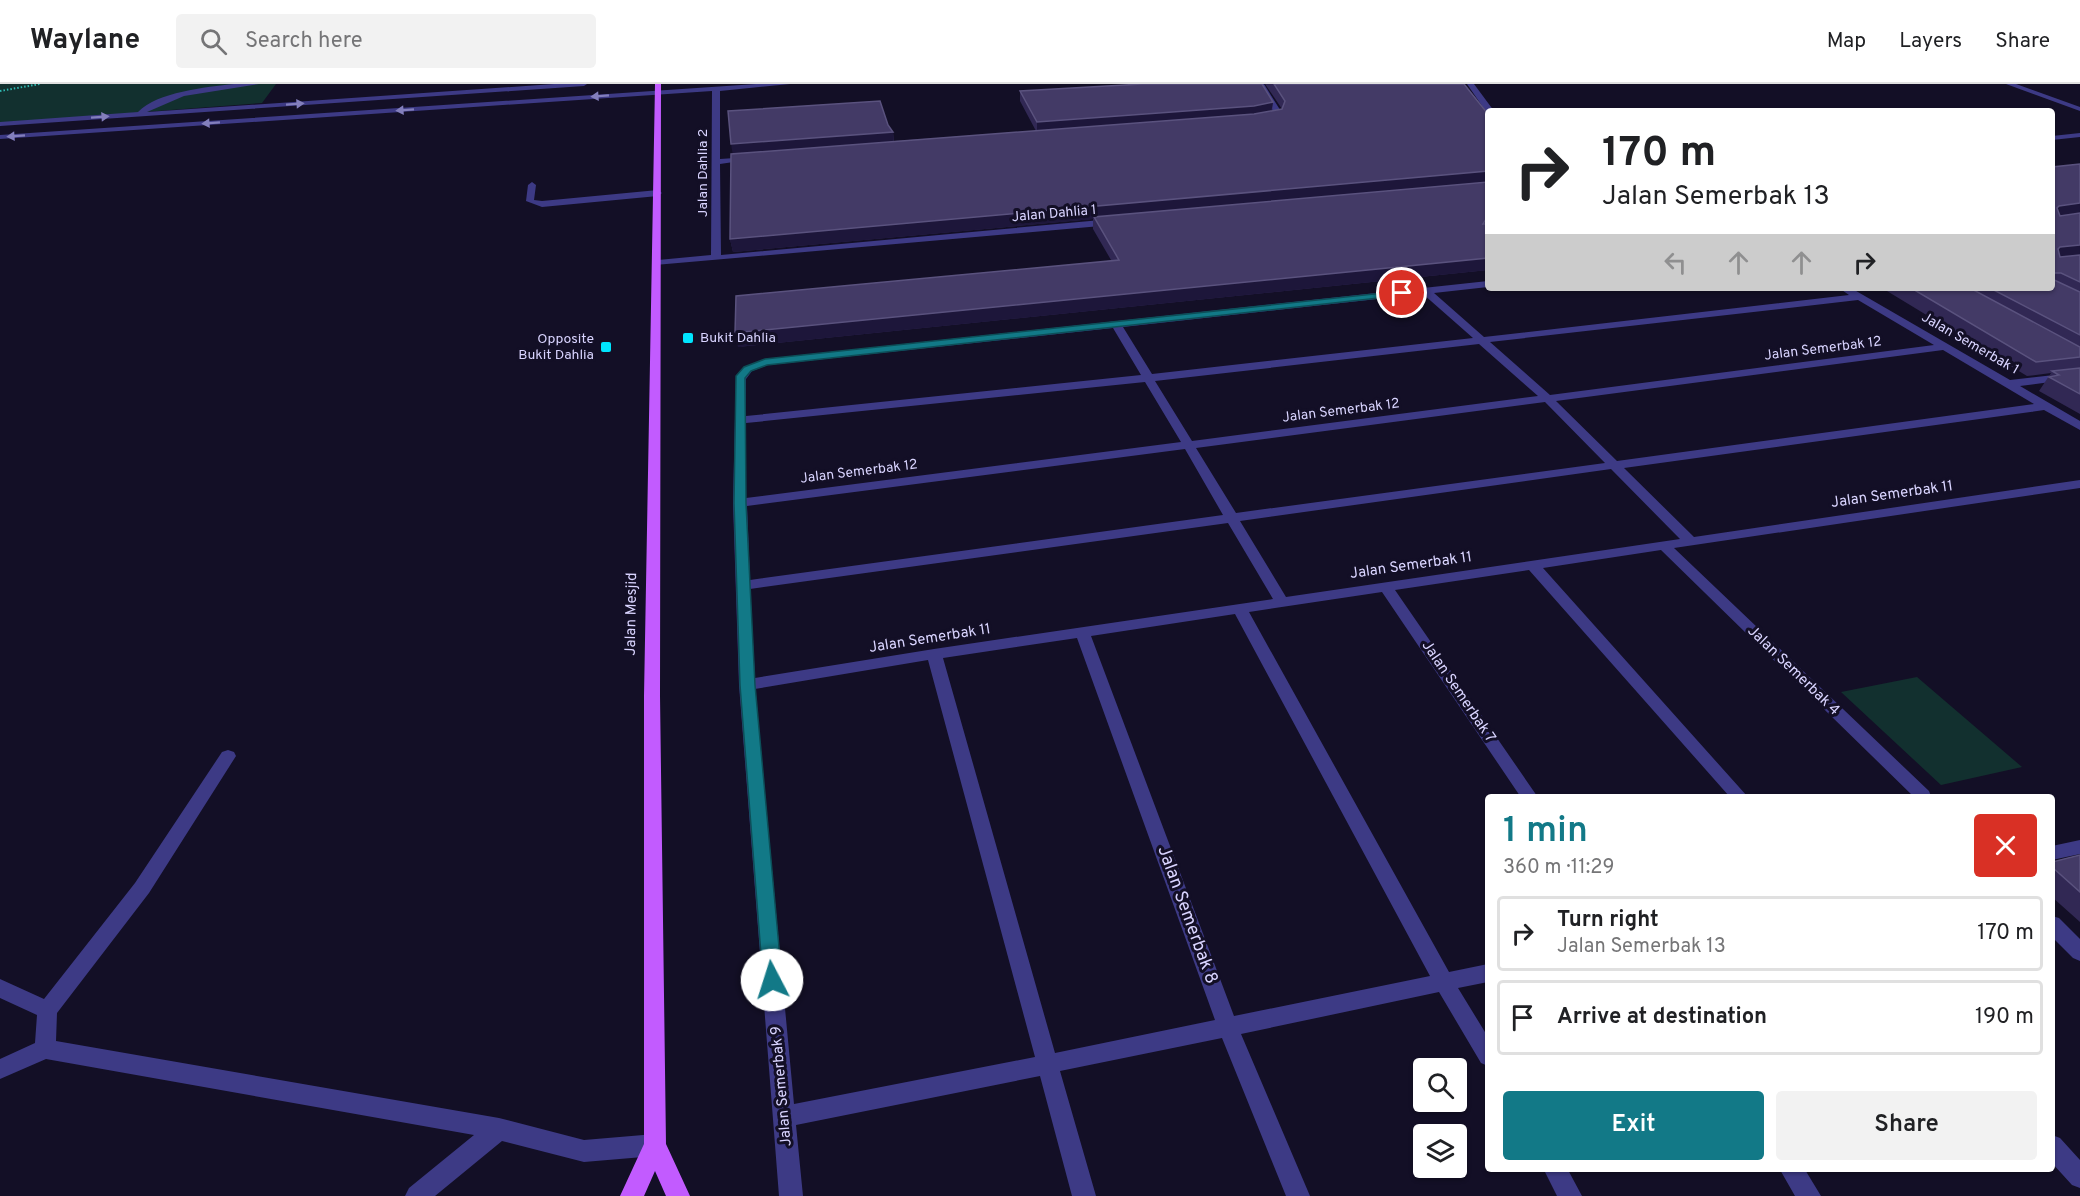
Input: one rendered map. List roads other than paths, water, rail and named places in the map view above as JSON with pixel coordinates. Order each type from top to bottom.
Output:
[{"type":"main road","name":"Jalan Mesjid","points":[[633,1196],[655,1145],[652,696],[658,88]]},
{"type":"main road","name":"Jalan Mesjid","points":[[655,1145],[678,1196]]},
{"type":"street","points":[[137,114],[162,100],[198,90],[255,84]]},
{"type":"street","points":[[0,124],[584,84]]},
{"type":"street","points":[[0,137],[658,88],[716,89],[787,84]]},
{"type":"street","points":[[1253,121],[1272,119],[1278,115],[1261,84]]},
{"type":"street","points":[[1470,84],[1488,108]]},
{"type":"street","points":[[2009,84],[2080,110]]},
{"type":"street","name":"Jalan Dahlia 2","points":[[716,89],[717,258]]},
{"type":"street","points":[[2055,138],[2080,135]]},
{"type":"street","points":[[716,162],[764,158]]},
{"type":"street","points":[[532,185],[530,201],[542,204],[658,193]]},
{"type":"street","name":"Jalan Dahlia 1","points":[[658,263],[1120,222]]},
{"type":"street","points":[[1282,602],[1116,324],[1485,284]]},
{"type":"street","points":[[1426,291],[1548,399],[1691,542]]},
{"type":"street","name":"Jalan Semerbak 1","points":[[1849,291],[2080,426]]},
{"type":"street","points":[[740,420],[1148,378],[1860,297]]},
{"type":"street","name":"Jalan Semerbak 9","points":[[791,1196],[747,685],[740,503],[740,378],[748,369],[765,362],[1116,324]]},
{"type":"street","name":"Jalan Semerbak 12","points":[[740,503],[1945,347]]},
{"type":"street","points":[[2009,384],[2080,375]]},
{"type":"street","points":[[744,585],[2045,406]]},
{"type":"street","name":"Jalan Semerbak 11","points":[[747,685],[934,654],[2080,484]]},
{"type":"street","name":"Jalan Semerbak 4","points":[[1664,546],[1921,794]]},
{"type":"street","points":[[1532,565],[1737,794]]},
{"type":"street","name":"Jalan Semerbak 7","points":[[1386,587],[1528,794]]},
{"type":"street","points":[[1240,609],[1444,982],[1485,1051]]},
{"type":"street","name":"Jalan Semerbak 8","points":[[1082,632],[1227,1025],[1298,1196]]},
{"type":"street","points":[[934,654],[1084,1196]]},
{"type":"street","points":[[45,1049],[47,1010],[142,888],[228,756]]},
{"type":"street","points":[[2055,852],[2080,847]]},
{"type":"street","points":[[2055,927],[2080,952]]},
{"type":"street","points":[[784,1116],[879,1099],[1227,1025],[1485,974]]},
{"type":"street","points":[[0,988],[47,1010]]},
{"type":"street","points":[[0,1069],[45,1049],[499,1129],[584,1151],[655,1145]]},
{"type":"street","points":[[417,1196],[499,1129]]},
{"type":"street","points":[[2055,1149],[2080,1178]]},
{"type":"street","points":[[1556,1172],[1570,1196]]},
{"type":"street","points":[[1793,1172],[1809,1196]]},
{"type":"place","name":"Bukit Dahlia","points":[[688,338]]},
{"type":"place","name":"Opposite Bukit Dahlia","points":[[606,347]]}]
